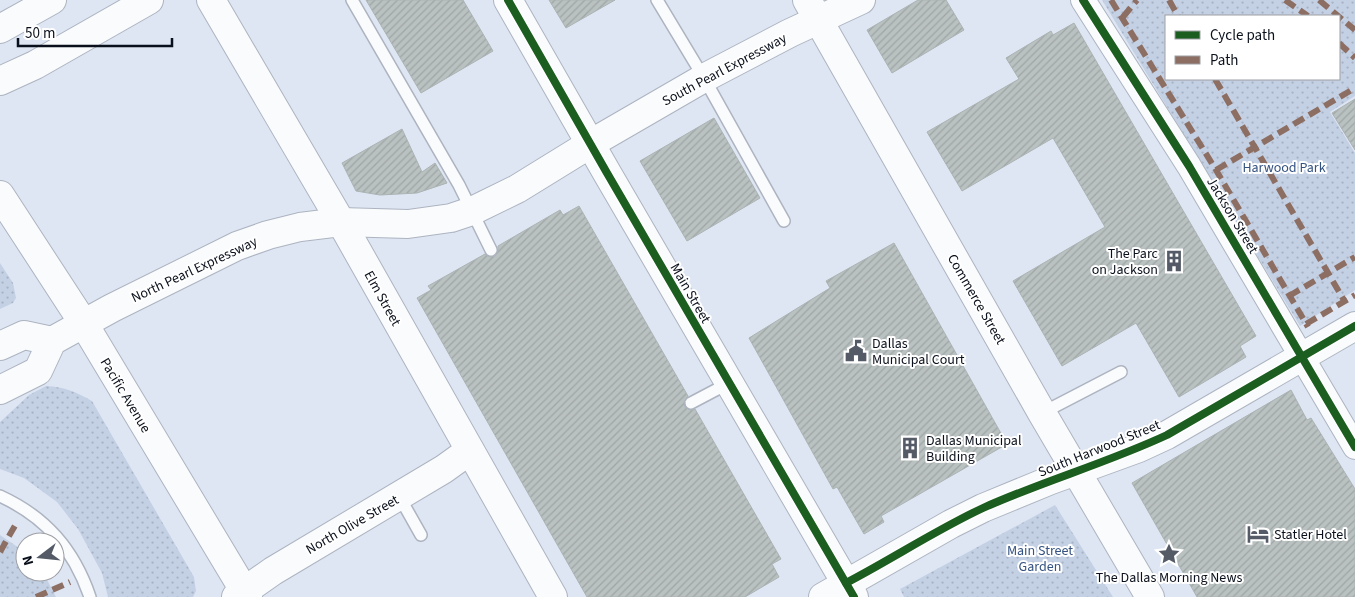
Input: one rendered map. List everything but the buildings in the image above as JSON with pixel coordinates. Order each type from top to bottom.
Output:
[{"type":"main road","points":[[0,29],[52,0]]},
{"type":"main road","points":[[0,81],[35,65],[149,0]]},
{"type":"main road","name":"Elm Street","points":[[211,0],[341,222],[547,593]]},
{"type":"main road","name":"Main Street","points":[[508,0],[850,590]]},
{"type":"main road","name":"South Pearl Expressway","points":[[590,144],[704,78],[813,10],[861,0]]},
{"type":"main road","name":"Commerce Street","points":[[813,10],[1042,413],[1150,597]]},
{"type":"main road","name":"North Pearl Expressway","points":[[52,341],[112,308],[236,246],[300,227],[341,222],[408,224],[451,218],[472,211],[517,189],[590,144]]},
{"type":"main road","name":"Pacific Avenue","points":[[0,195],[84,324],[242,595]]},
{"type":"main road","name":"South Harwood Street","points":[[822,597],[850,590],[951,524],[983,508],[1167,435],[1355,326]]},
{"type":"main road","points":[[0,346],[24,335],[52,341],[38,371],[0,390]]},
{"type":"main road","name":"North Olive Street","points":[[242,595],[273,571],[444,469],[469,451]]},
{"type":"street","name":"Jackson Street","points":[[1083,0],[1189,166],[1355,447]]},
{"type":"lane","points":[[352,0],[459,185],[492,250]]},
{"type":"lane","points":[[656,0],[704,78],[784,221]]},
{"type":"lane","points":[[1042,413],[1121,372]]},
{"type":"lane","points":[[692,403],[729,383]]},
{"type":"lane","points":[[0,496],[16,504],[43,523],[66,547],[83,576],[90,597]]},
{"type":"lane","points":[[399,496],[421,535]]},
{"type":"green space","name":"Harwood Park","points":[[1102,0],[1355,0],[1355,96],[1330,112],[1355,153],[1355,290],[1300,326]]},
{"type":"green space","points":[[0,263],[13,283],[16,298],[13,303],[0,309]]},
{"type":"green space","points":[[46,386],[70,391],[92,401],[194,577],[196,591],[193,597],[108,597],[102,573],[78,529],[57,502],[24,478],[0,469],[0,422],[29,395]]},
{"type":"green space","name":"Main Street Garden","points":[[1055,505],[1113,597],[904,597],[900,589]]},
{"type":"green space","points":[[0,535],[15,545],[15,582],[48,582],[56,597],[0,597]]},
{"type":"marked path","points":[[1111,0],[1216,170],[1308,327]]},
{"type":"marked path","points":[[1123,17],[1137,0]]},
{"type":"marked path","points":[[1169,0],[1177,15]]},
{"type":"marked path","points":[[1285,0],[1307,15]]},
{"type":"marked path","points":[[1319,0],[1337,15]]},
{"type":"marked path","points":[[1340,18],[1355,30]]},
{"type":"marked path","points":[[1340,44],[1355,58]]},
{"type":"marked path","points":[[1216,80],[1345,302]]},
{"type":"marked path","points":[[1216,170],[1355,88]]},
{"type":"marked path","points":[[1289,296],[1355,257]]},
{"type":"marked path","points":[[1306,324],[1355,295]]},
{"type":"marked path","points":[[0,552],[17,522]]},
{"type":"marked path","points":[[36,597],[70,582]]},
{"type":"cycle path","points":[[508,0],[854,597]]},
{"type":"cycle path","points":[[1083,0],[1189,166],[1355,447]]},
{"type":"cycle path","points":[[846,583],[983,508],[1167,435],[1355,326]]},
{"type":"place","name":"The Parc on Jackson","points":[[1174,261]]},
{"type":"place","name":"Dallas Municipal Court","points":[[856,351]]},
{"type":"place","name":"Dallas Municipal Building","points":[[910,448]]},
{"type":"place","name":"Statler Hotel","points":[[1258,534]]},
{"type":"place","name":"The Dallas Morning News","points":[[1169,554]]}]
